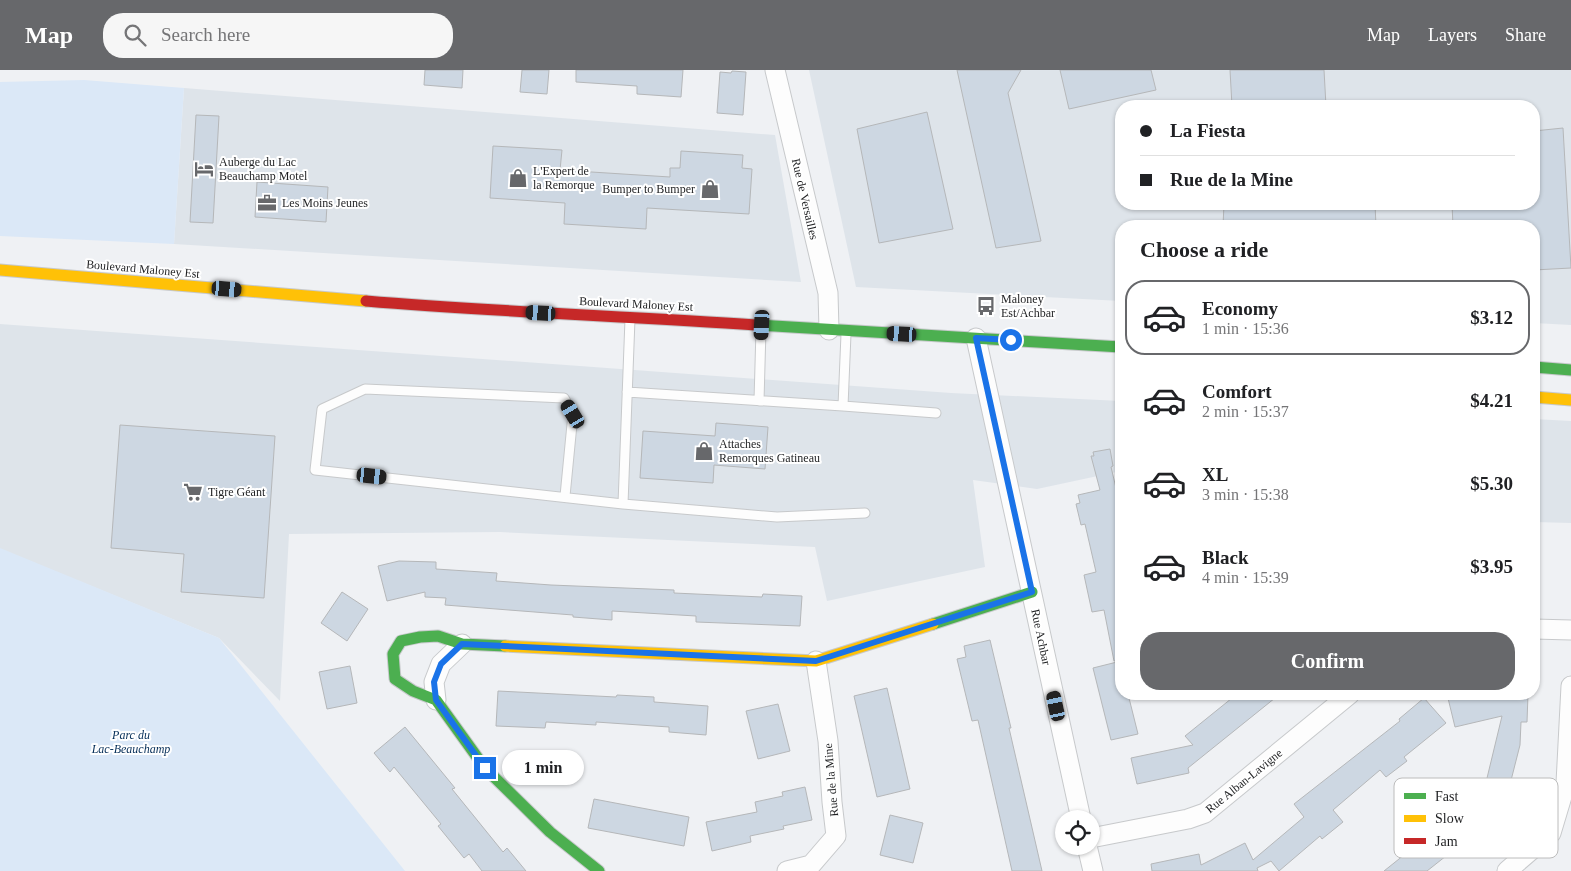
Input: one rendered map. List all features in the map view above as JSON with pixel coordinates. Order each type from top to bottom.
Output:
[{"type":"main road","name":"Boulevard Maloney Est","points":[[0,270],[461,309],[687,320],[1115,347]]},
{"type":"main road","points":[[1540,367],[1571,370]]},
{"type":"main road","points":[[1540,397],[1571,400]]},
{"type":"main road","points":[[599,871],[550,832],[485,768],[436,700],[413,691],[395,679],[393,654],[401,641],[438,636],[462,644],[816,661],[1032,592]]},
{"type":"street","name":"Rue de Versailles","points":[[775,70],[838,330]]},
{"type":"street","name":"Rue Achbar","points":[[976,338],[1079,810]]},
{"type":"street","points":[[1540,628],[1571,630]]},
{"type":"street","points":[[436,700],[434,682],[441,664],[462,644]]},
{"type":"street","name":"Rue de la Mine","points":[[787,871],[811,865],[836,836],[828,741],[816,661]]},
{"type":"street","points":[[1558,810],[1566,783],[1571,686]]},
{"type":"street","name":"Rue Alban-Lavigne","points":[[1100,836],[1188,819],[1205,813],[1343,700]]},
{"type":"street","points":[[1089,855],[1093,871]]},
{"type":"street","points":[[1507,871],[1522,858]]},
{"type":"lane","points":[[623,504],[630,318]]},
{"type":"lane","points":[[759,401],[762,325]]},
{"type":"lane","points":[[838,330],[843,406]]},
{"type":"lane","points":[[566,496],[573,414],[564,398],[365,389],[322,409],[315,470],[566,496],[623,504],[777,517],[865,513]]},
{"type":"lane","points":[[628,392],[936,413]]},
{"type":"shaded area","points":[[809,70],[1571,70],[1571,325],[1540,323],[1540,220],[1115,220],[1115,301],[856,287]]},
{"type":"shaded area","points":[[184,88],[775,135],[801,282],[174,244]]},
{"type":"shaded area","points":[[0,324],[951,393],[1115,401],[1115,472],[1037,489],[973,480],[985,567],[827,601],[815,547],[500,532],[289,534],[280,701],[219,638],[0,549]]},
{"type":"shaded area","points":[[1540,419],[1571,421],[1571,523],[1540,522]]},
{"type":"green space","points":[[84,80],[184,88],[174,244],[0,236],[0,82]]},
{"type":"green space","name":"Parc du Lac-Beauchamp","points":[[0,548],[219,638],[405,871],[0,871]]},
{"type":"building","points":[[425,70],[463,70],[462,88],[424,85]]},
{"type":"building","points":[[522,70],[549,70],[547,94],[520,92]]},
{"type":"building","points":[[576,70],[683,70],[681,97],[637,94],[637,86],[576,82]]},
{"type":"building","points":[[957,70],[1021,70],[1008,93],[1041,241],[996,248]]},
{"type":"building","points":[[1060,70],[1151,70],[1156,90],[1069,109]]},
{"type":"building","points":[[1230,70],[1324,70],[1326,100],[1232,100]]},
{"type":"building","points":[[732,71],[746,72],[743,115],[717,113],[720,72],[731,73]]},
{"type":"building","points":[[927,112],[953,229],[879,243],[857,129]]},
{"type":"building","name":"Auberge du Lac Beauchamp Motel","points":[[196,115],[219,116],[213,223],[190,222]]},
{"type":"building","points":[[1563,128],[1571,268],[1540,270],[1540,220],[1453,220],[1452,210],[1540,210],[1540,130]]},
{"type":"building","points":[[493,146],[562,150],[560,170],[670,177],[670,168],[680,168],[681,151],[743,155],[742,168],[752,169],[749,214],[647,208],[646,229],[564,224],[565,203],[490,198]]},
{"type":"building","points":[[257,182],[328,187],[326,222],[255,217]]},
{"type":"building","points":[[1224,210],[1375,210],[1376,220],[1223,220]]},
{"type":"building","name":"Attaches Remorques Gatineau","points":[[716,423],[768,427],[765,469],[714,465],[713,483],[640,478],[643,431],[715,436]]},
{"type":"building","name":"Tigre Géant","points":[[120,425],[275,436],[264,598],[181,592],[184,554],[111,548]]},
{"type":"building","points":[[1110,449],[1113,466],[1111,467],[1115,484],[1114,661],[1104,610],[1092,612],[1084,575],[1096,572],[1085,524],[1081,525],[1076,504],[1080,503],[1078,495],[1100,490],[1091,456],[1094,456],[1093,452]]},
{"type":"building","points":[[399,561],[436,562],[436,569],[497,573],[496,581],[674,590],[674,593],[762,597],[763,594],[802,596],[800,626],[696,622],[696,616],[612,611],[612,620],[573,617],[573,615],[445,605],[446,598],[425,597],[425,592],[387,601],[378,566]]},
{"type":"building","points":[[342,592],[368,609],[347,641],[321,623]]},
{"type":"building","points":[[990,640],[1042,871],[1012,871],[978,720],[972,721],[957,659],[966,657],[964,646]]},
{"type":"building","points":[[1115,662],[1115,700],[1130,700],[1138,734],[1111,740],[1093,668]]},
{"type":"building","points":[[350,666],[357,703],[327,709],[319,672]]},
{"type":"building","points":[[887,688],[910,789],[877,797],[854,696]]},
{"type":"building","points":[[498,691],[654,697],[654,702],[708,706],[706,735],[669,732],[669,727],[596,722],[596,725],[546,722],[545,728],[496,726]]},
{"type":"building","points":[[1230,700],[1273,700],[1188,768],[1189,773],[1137,784],[1131,758],[1193,745],[1185,736]]},
{"type":"building","points":[[1422,700],[1426,700],[1446,723],[1404,757],[1407,761],[1386,777],[1380,770],[1333,810],[1343,822],[1322,839],[1320,836],[1279,871],[1271,861],[1257,868],[1258,871],[1152,871],[1151,864],[1199,854],[1201,865],[1245,843],[1253,860],[1304,817],[1294,804],[1400,721],[1399,719]]},
{"type":"building","points":[[1448,700],[1528,700],[1527,722],[1521,722],[1520,745],[1512,778],[1487,778],[1502,716],[1455,727]]},
{"type":"building","points":[[778,704],[790,751],[758,759],[746,711]]},
{"type":"building","points":[[405,727],[455,788],[452,789],[503,852],[507,848],[526,871],[482,871],[469,854],[464,858],[438,826],[441,824],[394,767],[390,772],[374,753]]},
{"type":"building","points":[[805,787],[812,820],[783,826],[784,829],[750,836],[751,842],[712,851],[706,822],[757,812],[755,802],[783,796],[782,792]]},
{"type":"building","points":[[594,799],[689,817],[684,846],[588,828]]},
{"type":"building","points":[[890,815],[923,823],[913,863],[880,855]]},
{"type":"building","points":[[1400,858],[1443,858],[1427,871],[1384,871]]},
{"type":"traffic: fast","points":[[756,325],[1115,347]]},
{"type":"traffic: fast","points":[[1540,367],[1571,370]]},
{"type":"traffic: fast","points":[[933,624],[1032,592]]},
{"type":"traffic: fast","points":[[505,646],[462,644],[438,636],[401,641],[393,654],[395,679],[413,691],[436,700],[485,768],[550,832],[599,871]]},
{"type":"traffic: slow","points":[[0,270],[366,301]]},
{"type":"traffic: slow","points":[[1540,397],[1571,400]]},
{"type":"traffic: slow","points":[[505,646],[816,661],[933,624]]},
{"type":"traffic: jam","points":[[366,301],[756,325]]},
{"type":"place","name":"Auberge du Lac Beauchamp Motel","points":[[204,169]]},
{"type":"place","name":"L'Expert de la Remorque","points":[[518,178]]},
{"type":"place","name":"Bumper to Bumper","points":[[710,189]]},
{"type":"place","name":"Les Moins Jeunes","points":[[267,203]]},
{"type":"place","name":"Maloney Est/Achbar","points":[[986,306]]},
{"type":"place","name":"Attaches Remorques Gatineau","points":[[704,451]]},
{"type":"place","name":"Tigre Géant","points":[[193,492]]},
{"type":"route","points":[[485,768],[436,700],[434,682],[441,664],[462,644],[816,661],[1032,592],[976,338],[1011,340]]}]
